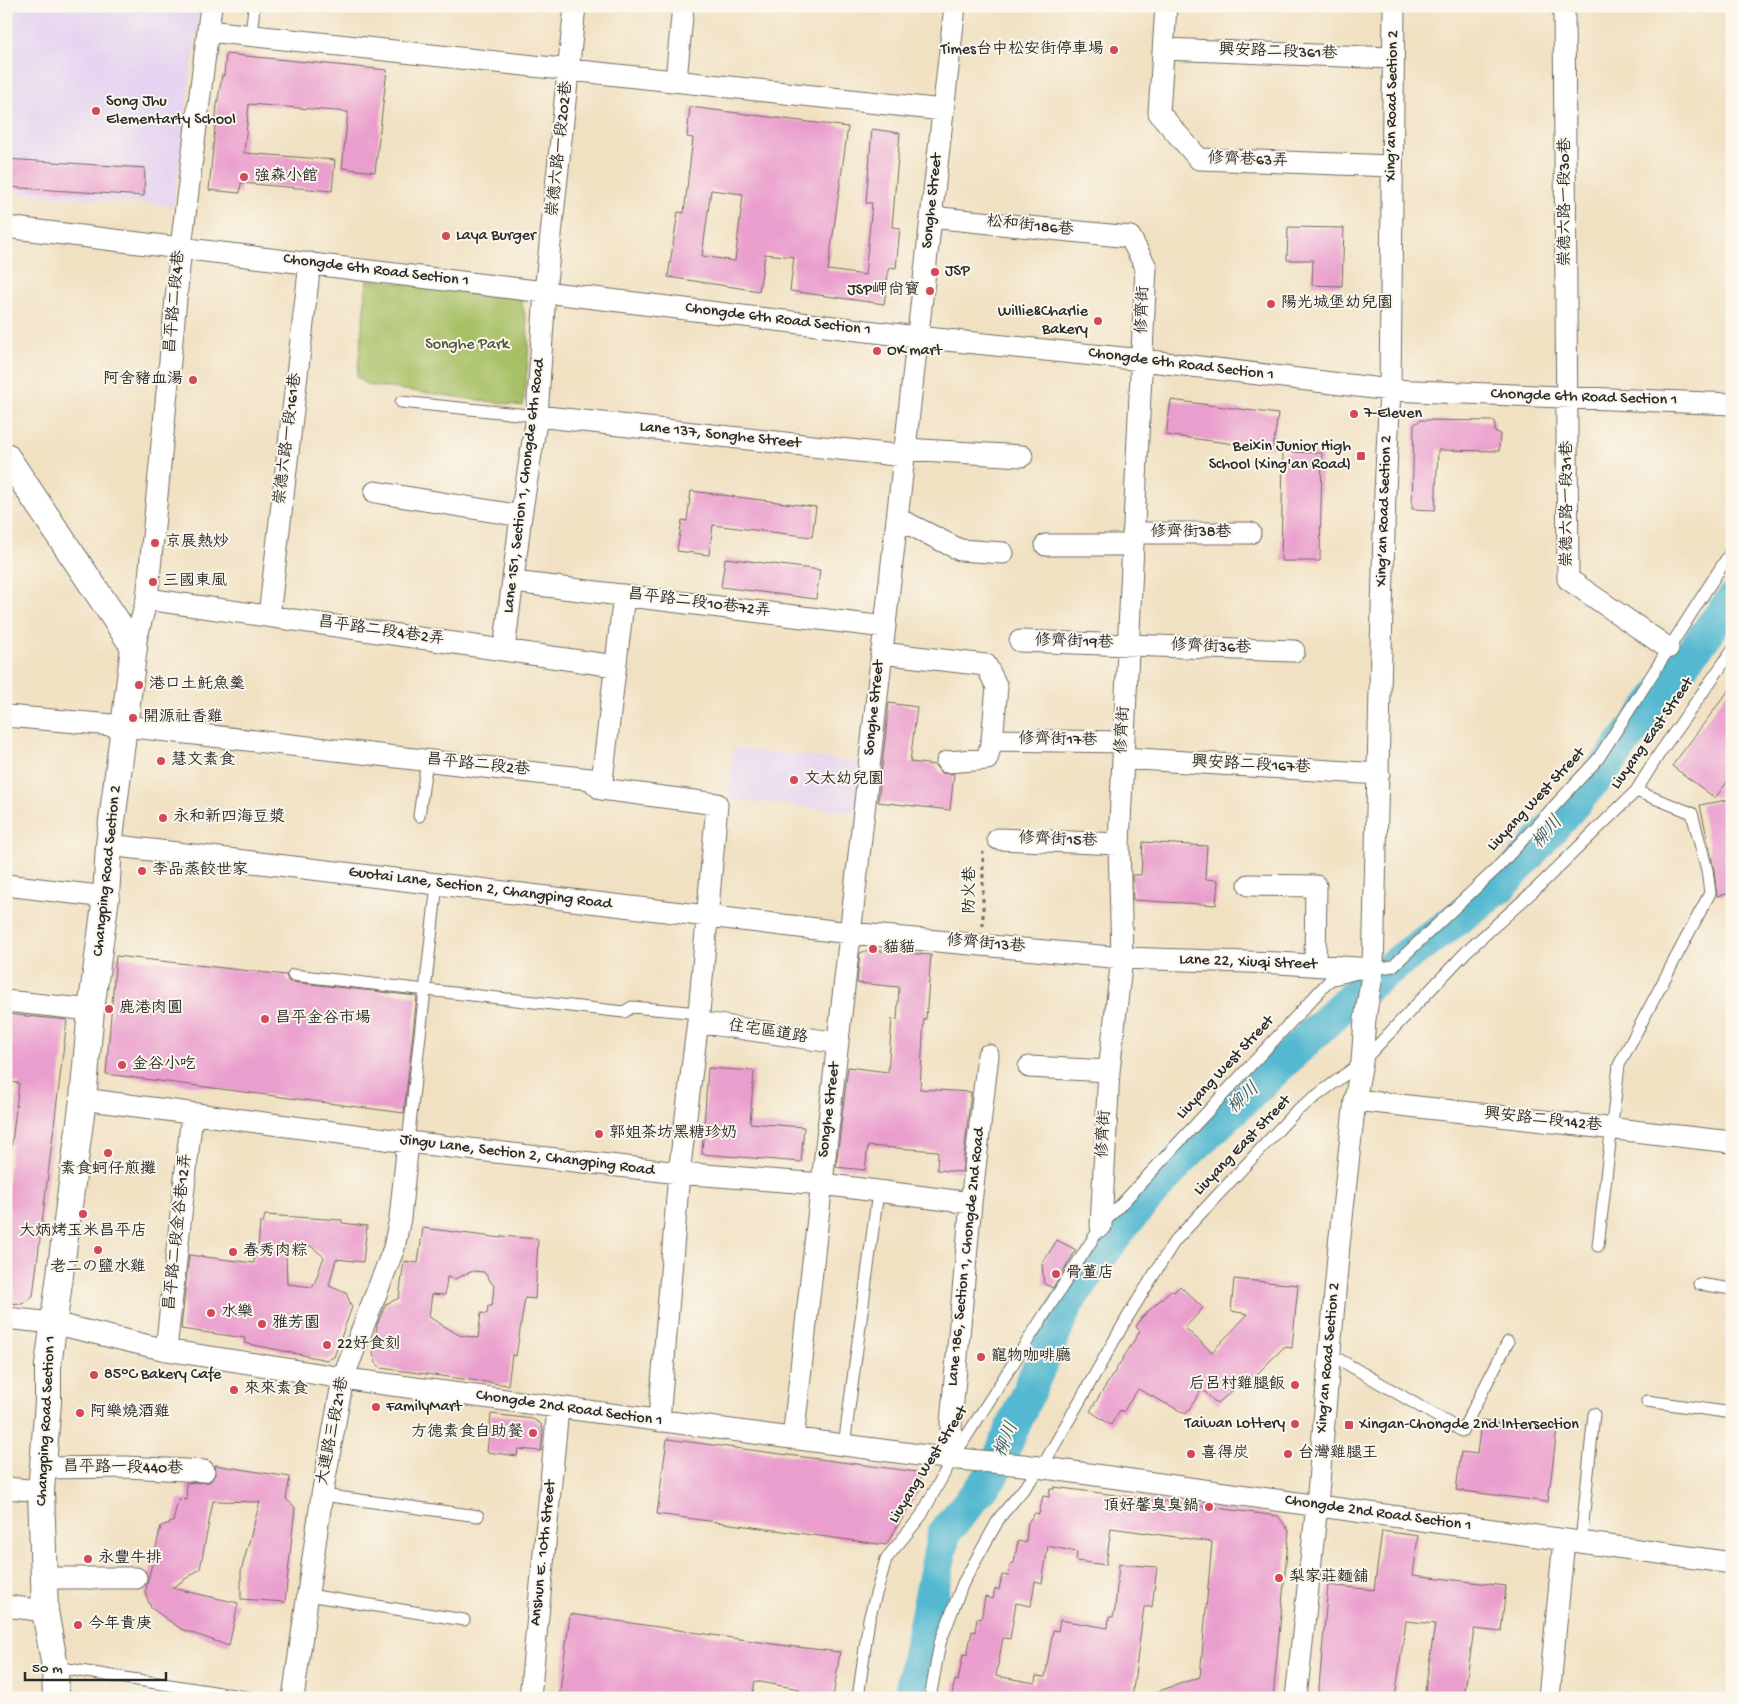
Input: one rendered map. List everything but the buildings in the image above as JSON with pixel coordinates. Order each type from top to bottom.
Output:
[{"type":"street","name":"昌平路二段4巷","points":[[134,647],[148,599],[181,247],[211,6]]},
{"type":"street","name":"崇德六路一段202巷","points":[[545,292],[576,6]]},
{"type":"street","points":[[676,80],[683,6]]},
{"type":"street","name":"Songhe Street","points":[[793,1439],[955,6]]},
{"type":"street","points":[[1164,49],[1166,6]]},
{"type":"street","name":"Xing’an Road Section 2","points":[[1296,1698],[1317,1505],[1355,1100],[1362,1062],[1365,1019],[1371,977],[1379,774],[1385,492],[1390,390],[1394,6]]},
{"type":"street","name":"崇德六路一段30巷","points":[[1564,6],[1567,397]]},
{"type":"street","points":[[208,31],[943,110]]},
{"type":"street","name":"興安路二段361巷","points":[[1164,49],[1393,58]]},
{"type":"street","name":"修齊巷63弄","points":[[1164,49],[1160,113],[1199,159],[1392,166]]},
{"type":"street","name":"松和街186巷","points":[[931,217],[1130,237]]},
{"type":"street","name":"Chongde 6th Road Section 1","points":[[6,226],[917,337],[1142,360],[1390,390],[1732,404]]},
{"type":"street","name":"修齊街","points":[[1101,1226],[1108,1071],[1122,958],[1119,844],[1146,266],[1130,237]]},
{"type":"street","name":"崇德六路一段161巷","points":[[269,616],[310,263]]},
{"type":"street","name":"Lane 151, Section 1, Chongde 6th Road","points":[[504,650],[514,582],[520,516],[537,416],[545,292]]},
{"type":"street","name":"崇德六路一段31巷","points":[[1567,397],[1568,579],[1668,648]]},
{"type":"street","name":"Lane 137, Songhe Street","points":[[537,416],[904,453],[1022,456]]},
{"type":"street","points":[[6,456],[134,647]]},
{"type":"street","points":[[375,492],[520,516]]},
{"type":"street","points":[[897,518],[960,550],[1004,553]]},
{"type":"street","name":"修齊街38巷","points":[[1046,545],[1250,533]]},
{"type":"street","name":"昌平路二段10巷72弄","points":[[514,582],[885,627]]},
{"type":"street","points":[[600,789],[624,595]]},
{"type":"street","name":"昌平路二段4巷2弄","points":[[148,599],[615,666]]},
{"type":"street","name":"修齊街19巷","points":[[1020,641],[1128,645]]},
{"type":"street","name":"修齊街36巷","points":[[1128,645],[1294,650]]},
{"type":"street","name":"Changping Road Section 2","points":[[52,1323],[83,1099],[91,1010],[106,897],[110,845],[134,647]]},
{"type":"street","points":[[882,653],[986,665],[997,687],[992,740],[987,759],[947,762]]},
{"type":"street","name":"昌平路二段2巷","points":[[6,716],[124,726],[590,779],[600,789],[717,804],[709,916]]},
{"type":"street","name":"修齊街17巷","points":[[992,740],[1124,750]]},
{"type":"street","name":"興安路二段167巷","points":[[1124,750],[1379,774]]},
{"type":"street","name":"修齊街15巷","points":[[991,845],[1119,844]]},
{"type":"street","name":"Guotai Lane, Section 2, Changping Road","points":[[110,845],[850,933]]},
{"type":"street","points":[[6,885],[106,897]]},
{"type":"street","points":[[1249,885],[1316,886],[1315,965]]},
{"type":"street","points":[[659,1421],[679,1173],[699,1018],[709,916]]},
{"type":"street","name":"修齊街13巷","points":[[850,933],[1122,958]]},
{"type":"street","name":"Lane 22, Xiuqi Street","points":[[1122,958],[1315,965],[1371,977]]},
{"type":"street","points":[[6,1001],[91,1010]]},
{"type":"street","name":"住宅區道路","points":[[699,1018],[838,1043]]},
{"type":"street","name":"Lane 186, Section 1, Chongde 2nd Road","points":[[961,1460],[950,1423],[971,1203],[988,1055]]},
{"type":"street","points":[[1029,1067],[1108,1071]]},
{"type":"street","name":"Jingu Lane, Section 2, Changping Road","points":[[83,1099],[192,1115],[408,1142],[679,1173],[822,1184],[971,1203]]},
{"type":"street","name":"興安路二段142巷","points":[[1355,1100],[1732,1142]]},
{"type":"street","name":"昌平路二段金谷巷12弄","points":[[166,1350],[192,1115]]},
{"type":"street","name":"大連路三段21巷","points":[[293,1698],[322,1496],[343,1378],[394,1248],[400,1218],[408,1142]]},
{"type":"street","name":"Chongde 2nd Road Section 1","points":[[6,1318],[52,1323],[166,1350],[558,1409],[844,1446],[961,1460],[1033,1466],[1732,1563]]},
{"type":"street","name":"Changping Road Section 1","points":[[52,1323],[41,1479],[45,1611],[55,1667],[56,1698]]},
{"type":"street","name":"Anshun E. 10th Street","points":[[530,1698],[558,1409]]},
{"type":"street","name":"昌平路一段440巷","points":[[6,1488],[41,1479],[126,1467],[204,1471]]},
{"type":"street","points":[[1549,1698],[1573,1541]]},
{"type":"street","points":[[45,1578],[136,1578]]},
{"type":"street","points":[[6,1606],[45,1611]]},
{"type":"lane","points":[[251,36],[254,6]]},
{"type":"lane","points":[[401,402],[537,416]]},
{"type":"lane","name":"Liuyang West Street","points":[[858,1698],[869,1619],[886,1559],[921,1516],[961,1460],[1101,1226],[1330,980],[1371,977],[1393,966],[1496,869],[1598,759],[1732,550]]},
{"type":"lane","name":"Liuyang East Street","points":[[930,1698],[940,1643],[963,1583],[1000,1517],[1174,1242],[1296,1111],[1362,1062],[1466,952],[1539,886],[1636,791],[1659,754],[1732,651]]},
{"type":"lane","points":[[419,816],[427,760]]},
{"type":"lane","points":[[1598,1246],[1619,1065],[1710,893],[1707,870],[1692,813],[1636,791]]},
{"type":"lane","points":[[408,1142],[437,884]]},
{"type":"lane","points":[[293,975],[624,1012],[632,1007],[699,1018]]},
{"type":"lane","points":[[844,1446],[878,1192]]},
{"type":"lane","points":[[1699,1284],[1732,1289]]},
{"type":"lane","points":[[1330,1354],[1462,1432],[1508,1342]]},
{"type":"lane","points":[[1647,1401],[1732,1413]]},
{"type":"lane","points":[[1573,1541],[1594,1414]]},
{"type":"lane","points":[[322,1496],[478,1516]]},
{"type":"lane","points":[[308,1595],[464,1620]]},
{"type":"lane","points":[[55,1667],[252,1698]]},
{"type":"path","name":"防火巷","points":[[983,929],[991,845]]},
{"type":"shaded area","name":"Song Jhu Elementarty School","points":[[6,6],[200,6],[173,206],[6,192]]},
{"type":"shaded area","name":"文太幼兒園","points":[[733,748],[859,762],[854,812],[728,799]]},
{"type":"green space","name":"Songhe Park","points":[[367,279],[520,299],[527,325],[528,338],[528,365],[523,406],[367,385],[357,377]]},
{"type":"waterway","name":"柳川","points":[[910,1698],[944,1533],[992,1475],[1068,1301],[1123,1225],[1185,1155],[1355,994],[1501,886],[1602,771],[1732,600]]},
{"type":"place","name":"Times台中松安街停車場","points":[[1114,50]]},
{"type":"place","name":"Song Jhu Elementarty School","points":[[96,111]]},
{"type":"place","name":"強森小館","points":[[244,177]]},
{"type":"place","name":"Laya Burger","points":[[446,236]]},
{"type":"place","name":"JSP","points":[[935,272]]},
{"type":"place","name":"JSP岬尚寶","points":[[930,291]]},
{"type":"place","name":"陽光城堡幼兒園","points":[[1271,304]]},
{"type":"place","name":"Willie&Charlie Bakery","points":[[1098,321]]},
{"type":"place","name":"OK mart","points":[[877,351]]},
{"type":"place","name":"阿舍豬血湯","points":[[193,380]]},
{"type":"place","name":"7-Eleven","points":[[1354,414]]},
{"type":"place","name":"Beixin Junior High School (Xing'an Road)","points":[[1361,456]]},
{"type":"place","name":"京展熱炒","points":[[155,543]]},
{"type":"place","name":"三國東風","points":[[153,582]]},
{"type":"place","name":"港口土魠魚羹","points":[[139,685]]},
{"type":"place","name":"開源社香雞","points":[[133,718]]},
{"type":"place","name":"慧文素食","points":[[161,761]]},
{"type":"place","name":"文太幼兒園","points":[[794,780]]},
{"type":"place","name":"永和新四海豆漿","points":[[163,818]]},
{"type":"place","name":"李品蒸餃世家","points":[[142,871]]},
{"type":"place","name":"貓貓","points":[[873,949]]},
{"type":"place","name":"鹿港肉圓","points":[[109,1009]]},
{"type":"place","name":"昌平金谷市場","points":[[265,1019]]},
{"type":"place","name":"金谷小吃","points":[[122,1065]]},
{"type":"place","name":"郭姐茶坊黑糖珍奶","points":[[599,1134]]},
{"type":"place","name":"素食蚵仔煎攤","points":[[108,1153]]},
{"type":"place","name":"大炳烤玉米昌平店","points":[[83,1214]]},
{"type":"place","name":"老二の鹽水雞","points":[[98,1250]]},
{"type":"place","name":"春秀肉粽","points":[[233,1252]]},
{"type":"place","name":"骨董店","points":[[1056,1274]]},
{"type":"place","name":"水樂","points":[[211,1313]]},
{"type":"place","name":"雅芳園","points":[[262,1324]]},
{"type":"place","name":"22好食刻","points":[[327,1345]]},
{"type":"place","name":"寵物咖啡廳","points":[[981,1357]]},
{"type":"place","name":"85°C Bakery Cafe","points":[[94,1375]]},
{"type":"place","name":"后呂村雞腿飯","points":[[1295,1385]]},
{"type":"place","name":"來來素食","points":[[234,1390]]},
{"type":"place","name":"FamilyMart","points":[[376,1407]]},
{"type":"place","name":"阿樂燒酒雞","points":[[80,1413]]},
{"type":"place","name":"Taiwan Lottery","points":[[1295,1424]]},
{"type":"place","name":"Xingan-Chongde 2nd Intersection","points":[[1349,1425]]},
{"type":"place","name":"方德素食自助餐","points":[[533,1433]]},
{"type":"place","name":"喜得炭","points":[[1191,1454]]},
{"type":"place","name":"台灣雞腿王","points":[[1288,1454]]},
{"type":"place","name":"頂好馨臭臭鍋","points":[[1209,1507]]},
{"type":"place","name":"永豐牛排","points":[[88,1559]]},
{"type":"place","name":"梨家莊麵舖","points":[[1279,1578]]},
{"type":"place","name":"今年貴庚","points":[[78,1625]]}]
